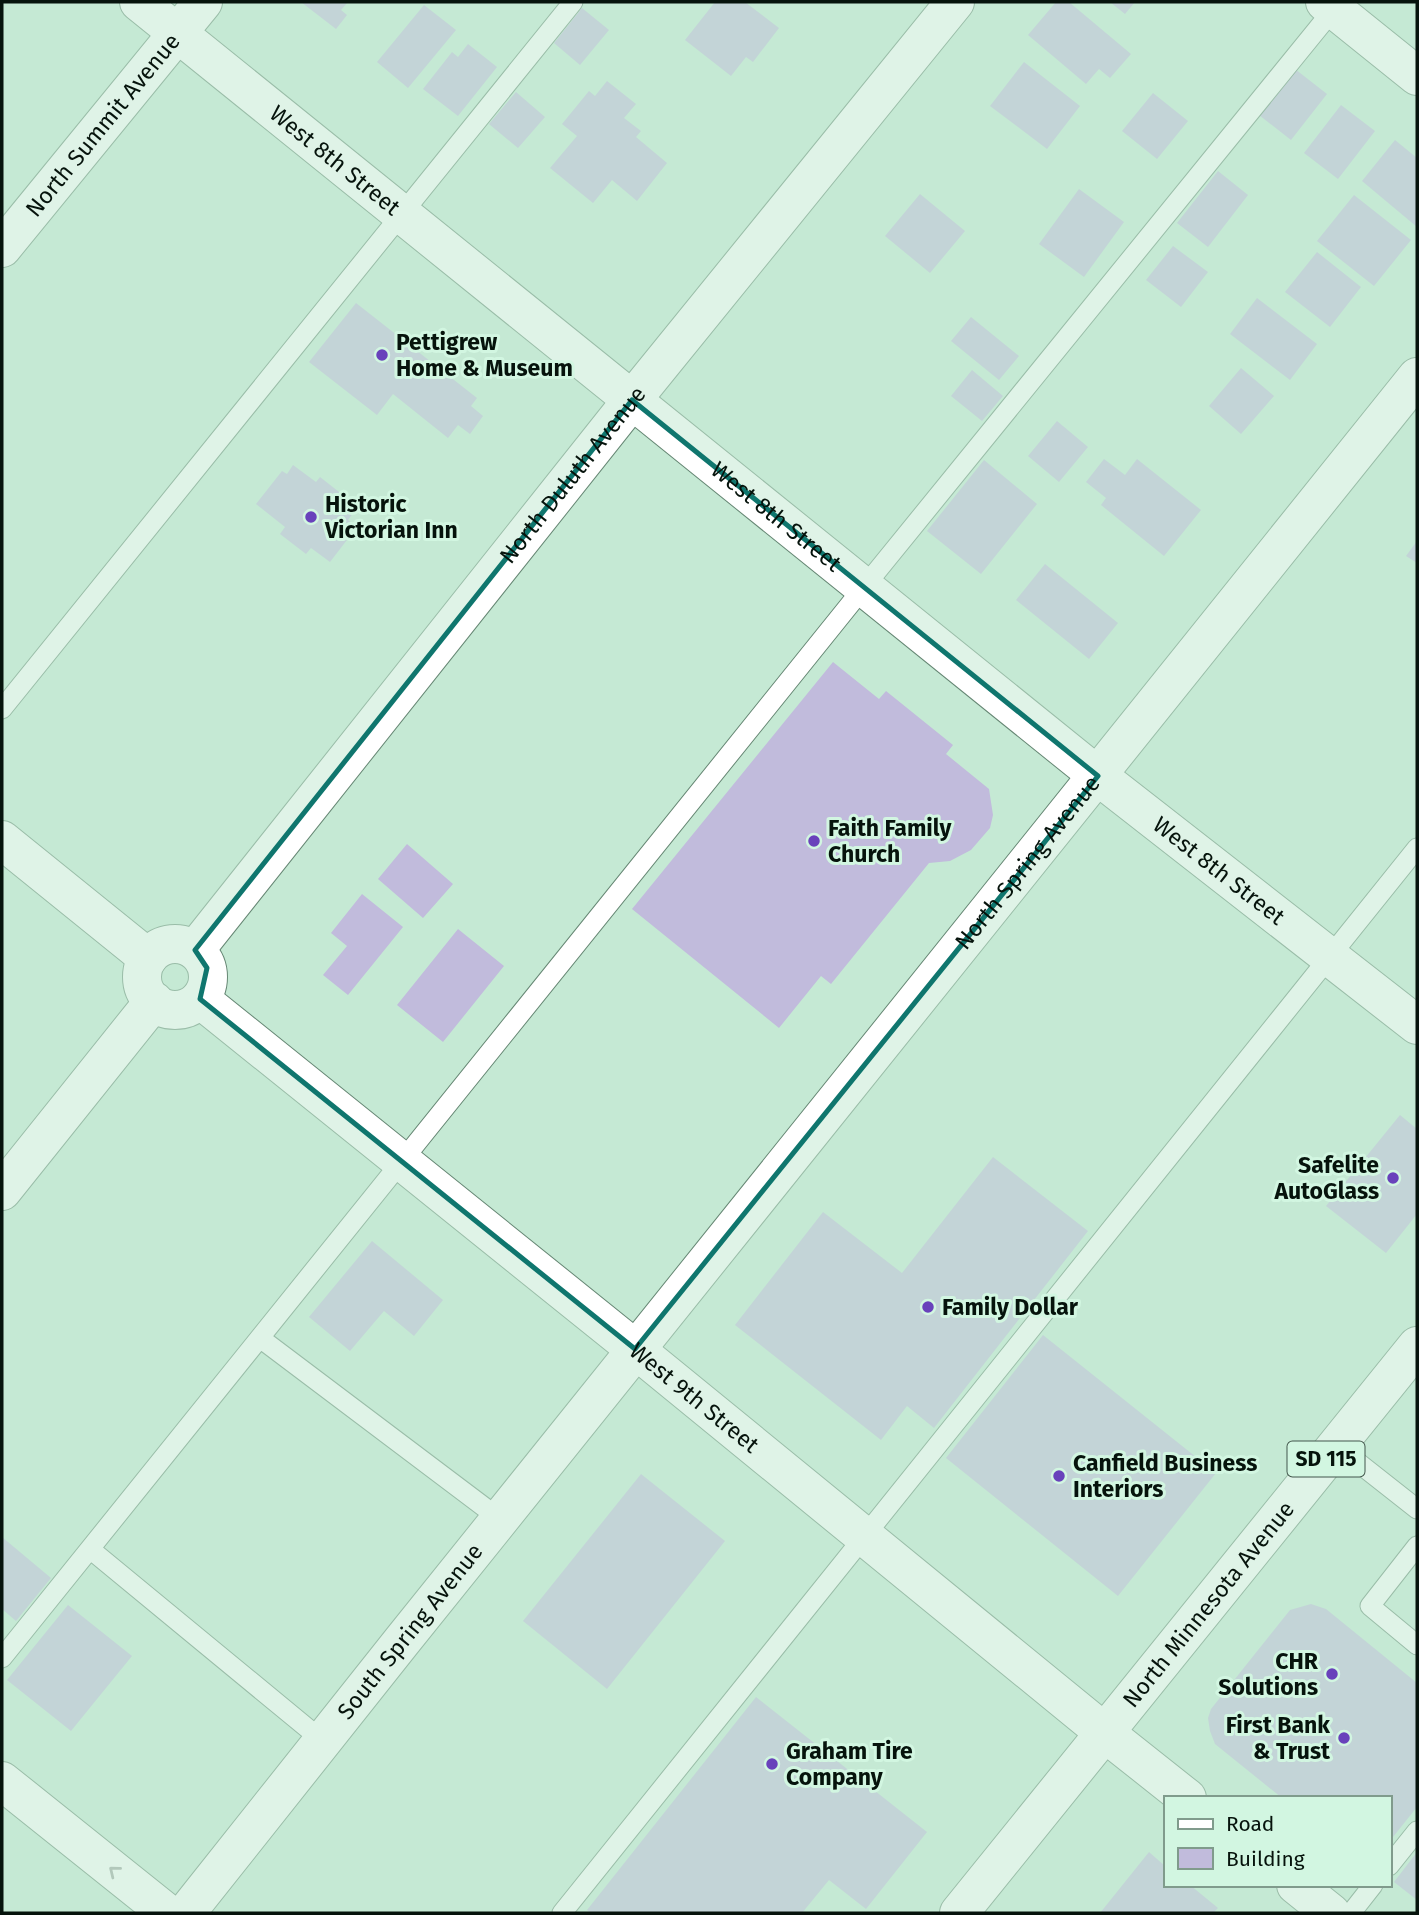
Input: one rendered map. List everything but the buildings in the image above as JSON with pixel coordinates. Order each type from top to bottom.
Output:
[{"type":"street","name":"West 8th Street","points":[[139,2],[1098,776],[1417,1025]]},
{"type":"street","name":"North Summit Avenue","points":[[2,248],[203,2]]},
{"type":"street","name":"North Duluth Avenue","points":[[195,950],[632,400],[955,2]]},
{"type":"street","points":[[1333,4],[1417,76]]},
{"type":"street","name":"North Spring Avenue","points":[[635,1349],[1417,377]]},
{"type":"street","points":[[2,840],[148,957]]},
{"type":"street","points":[[175,944],[195,950],[207,968],[206,989],[200,999],[183,1009],[163,1007],[154,1002],[142,976],[148,957],[156,950],[175,944]]},
{"type":"street","name":"West 9th Street","points":[[200,999],[1184,1796]]},
{"type":"street","points":[[2,1191],[154,1002]]},
{"type":"street","name":"North Minnesota Avenue","points":[[1105,1733],[1417,1346]]},
{"type":"street","name":"South Spring Avenue","points":[[186,1913],[635,1349]]},
{"type":"street","name":"SD 115","points":[[958,1913],[1105,1733]]},
{"type":"street","points":[[2,1781],[167,1913]]},
{"type":"lane","points":[[2,709],[573,2]]},
{"type":"lane","points":[[2,1658],[1333,4]]},
{"type":"lane","points":[[562,1913],[1417,848]]},
{"type":"lane","points":[[261,1338],[500,1519]]},
{"type":"lane","points":[[1337,1446],[1417,1509]]},
{"type":"lane","points":[[1417,1546],[1370,1606],[1417,1645]]},
{"type":"lane","points":[[90,1549],[323,1741]]},
{"type":"lane","points":[[1391,1864],[1417,1831]]},
{"type":"lane","points":[[1351,1913],[1371,1887]]},
{"type":"highlighted area","points":[[632,400],[1098,776],[635,1349],[200,999],[207,968],[195,950]]},
{"type":"place","name":"Pettigrew Home & Museum","points":[[382,355]]},
{"type":"place","name":"Historic Victorian Inn","points":[[311,517]]},
{"type":"place","name":"Faith Family Church","points":[[814,841]]},
{"type":"place","name":"Safelite AutoGlass","points":[[1393,1178]]},
{"type":"place","name":"Family Dollar","points":[[928,1307]]},
{"type":"place","name":"Canfield Business Interiors","points":[[1059,1476]]},
{"type":"place","name":"CHR Solutions","points":[[1332,1674]]},
{"type":"place","name":"First Bank & Trust","points":[[1344,1738]]},
{"type":"place","name":"Graham Tire Company","points":[[772,1764]]}]
